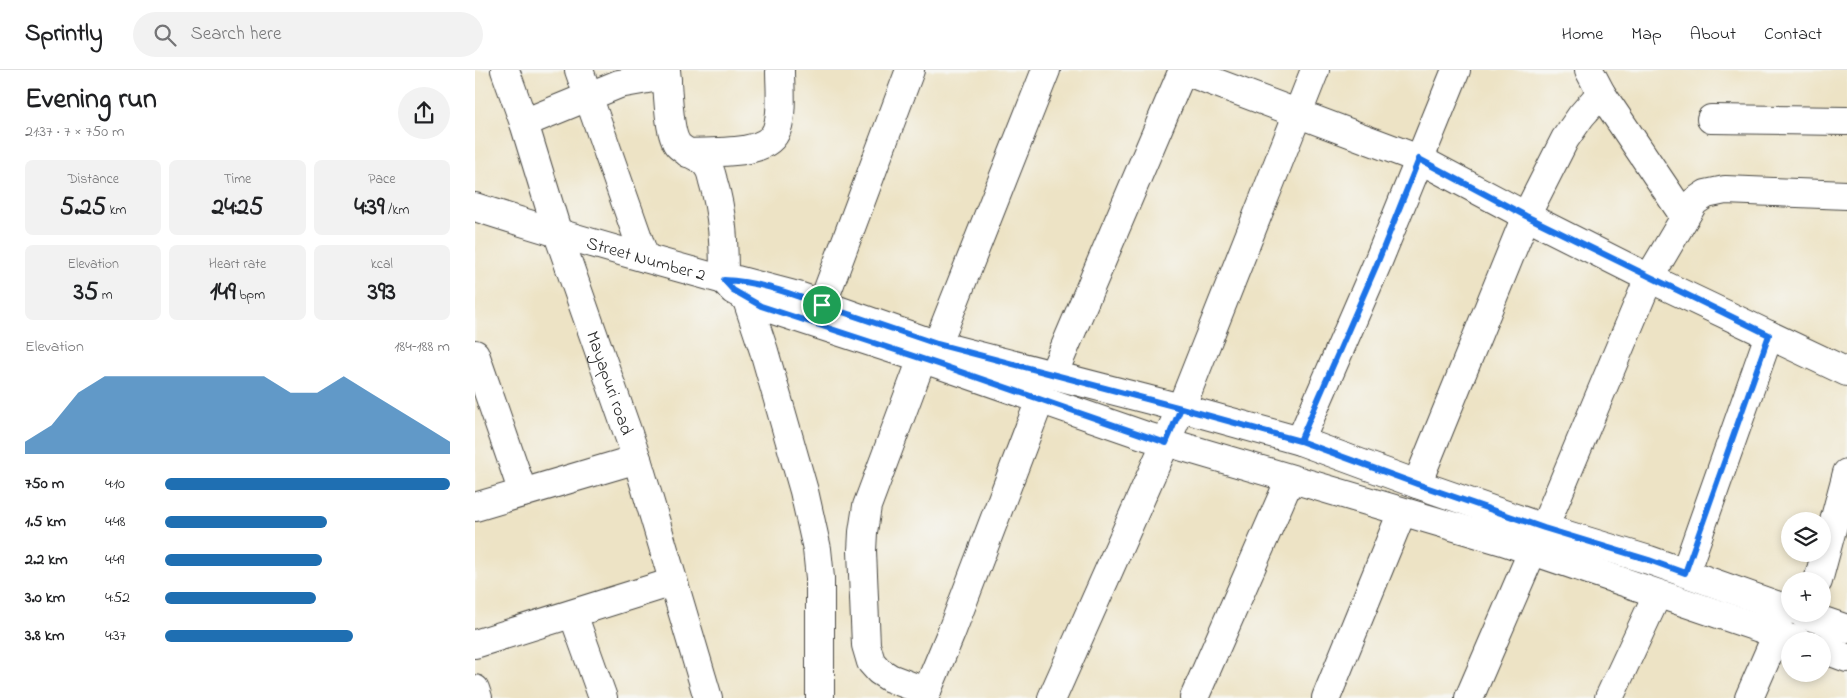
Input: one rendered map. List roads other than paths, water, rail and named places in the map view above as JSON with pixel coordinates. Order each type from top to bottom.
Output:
[{"type":"street","name":"Mayapuri road","points":[[505,70],[524,123],[557,234],[637,459],[708,698]]},
{"type":"street","points":[[579,70],[645,258]]},
{"type":"street","points":[[688,153],[751,149],[767,143],[777,130],[779,120],[781,70]]},
{"type":"street","points":[[822,305],[910,70]]},
{"type":"street","points":[[1040,400],[955,623],[925,695],[890,678],[879,671],[871,662],[866,645],[862,551],[867,506],[1046,70]]},
{"type":"street","points":[[1053,375],[1183,70],[1419,159],[1649,278],[1847,372]]},
{"type":"street","points":[[1052,698],[1181,408],[1315,70]]},
{"type":"street","points":[[1300,441],[1377,264],[1456,70]]},
{"type":"street","points":[[524,123],[619,84],[667,75],[672,130],[677,144],[688,153],[700,158],[709,168],[717,195],[723,235],[724,280],[733,290],[761,306],[930,352],[1040,400],[1166,443],[1503,541],[1781,636]]},
{"type":"street","points":[[1595,82],[1684,216]]},
{"type":"street","points":[[1417,484],[1526,216],[1565,139],[1581,116],[1595,82]]},
{"type":"street","points":[[1711,119],[1847,121]]},
{"type":"street","points":[[1544,528],[1649,278],[1694,202],[1706,194],[1725,190],[1847,195]]},
{"type":"street","name":"Street Number 2","points":[[475,207],[557,234],[724,280],[737,280],[799,296],[930,352],[1053,375],[1300,441],[1544,528],[1649,560],[1781,606]]},
{"type":"street","points":[[746,297],[764,352],[801,482],[817,549],[820,578],[821,698]]},
{"type":"street","points":[[1685,573],[1769,335]]},
{"type":"street","points":[[475,354],[523,493]]},
{"type":"street","points":[[475,508],[637,459]]},
{"type":"street","points":[[1820,572],[1847,473]]},
{"type":"street","points":[[1195,698],[1290,479]]},
{"type":"street","points":[[1326,698],[1402,512]]},
{"type":"street","points":[[1469,698],[1533,552]]},
{"type":"street","points":[[475,644],[673,582]]},
{"type":"street","points":[[1609,698],[1657,595]]},
{"type":"street","points":[[573,614],[603,698]]},
{"type":"street","name":"Street Number 2","points":[[1828,622],[1847,629]]},
{"type":"street","points":[[1749,698],[1781,649]]},
{"type":"street","points":[[1831,652],[1847,658]]},
{"type":"street","points":[[475,690],[478,698]]}]
